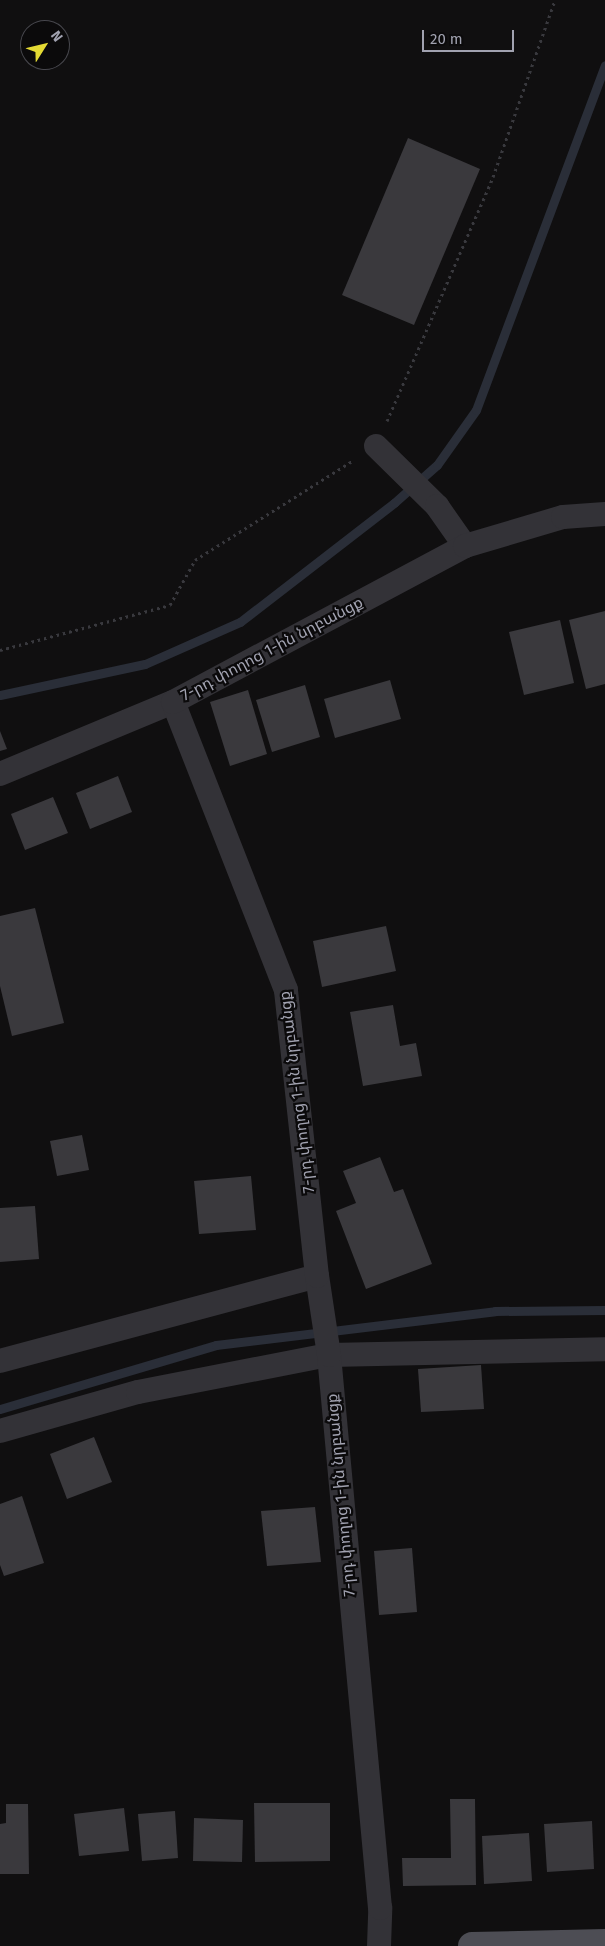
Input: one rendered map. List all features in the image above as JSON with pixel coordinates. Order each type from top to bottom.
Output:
[{"type":"main road","points":[[472,1946],[605,1943]]},
{"type":"street","points":[[376,446],[437,506],[464,546]]},
{"type":"street","name":"7-րդ փողոց 1-ին նրբանցք","points":[[379,1946],[380,1908],[325,1319],[317,1276],[286,990],[173,702],[464,546],[563,517],[605,514]]},
{"type":"street","points":[[0,774],[173,702]]},
{"type":"street","points":[[0,1361],[317,1276]]},
{"type":"street","points":[[0,1430],[138,1392],[328,1350],[605,1349]]},
{"type":"path","points":[[0,650],[170,605],[195,560],[376,446],[493,177],[555,0]]},
{"type":"building","points":[[408,138],[480,169],[414,325],[342,295]]},
{"type":"building","points":[[605,611],[605,684],[586,689],[569,620]]},
{"type":"building","points":[[560,620],[574,683],[524,695],[509,632]]},
{"type":"building","points":[[390,680],[401,719],[335,738],[324,699]]},
{"type":"building","points":[[305,685],[320,737],[272,752],[256,700]]},
{"type":"building","points":[[248,690],[267,754],[230,766],[210,702]]},
{"type":"building","points":[[0,731],[7,749],[0,751]]},
{"type":"building","points":[[118,776],[132,812],[90,829],[76,793]]},
{"type":"building","points":[[53,797],[68,833],[25,850],[11,814]]},
{"type":"building","points":[[35,908],[64,1023],[12,1036],[0,986],[0,916]]},
{"type":"building","points":[[386,926],[396,971],[322,987],[313,941]]},
{"type":"building","points":[[393,1005],[400,1046],[416,1043],[422,1076],[363,1086],[350,1012]]},
{"type":"building","points":[[82,1135],[89,1170],[57,1176],[50,1141]]},
{"type":"building","points":[[380,1157],[394,1192],[403,1189],[432,1264],[366,1289],[336,1211],[356,1203],[343,1171]]},
{"type":"building","points":[[251,1176],[256,1230],[199,1234],[194,1181]]},
{"type":"building","points":[[35,1206],[39,1259],[0,1262],[0,1208]]},
{"type":"building","points":[[481,1365],[484,1409],[421,1412],[418,1369]]},
{"type":"building","points":[[94,1437],[112,1482],[67,1499],[50,1454]]},
{"type":"building","points":[[22,1496],[44,1563],[4,1576],[0,1565],[0,1504]]},
{"type":"building","points":[[315,1507],[321,1562],[267,1566],[261,1511]]},
{"type":"building","points":[[412,1548],[417,1612],[379,1615],[374,1551]]},
{"type":"building","points":[[450,1799],[475,1799],[476,1885],[403,1886],[402,1858],[451,1858]]},
{"type":"building","points":[[254,1803],[330,1803],[330,1861],[255,1862]]},
{"type":"building","points":[[6,1804],[28,1804],[29,1874],[0,1874],[0,1824],[6,1823]]},
{"type":"building","points":[[124,1808],[129,1851],[79,1856],[74,1814]]},
{"type":"building","points":[[175,1811],[178,1858],[142,1861],[138,1814]]},
{"type":"building","points":[[194,1818],[243,1820],[242,1862],[193,1861]]},
{"type":"building","points":[[592,1821],[594,1869],[547,1872],[544,1824]]},
{"type":"building","points":[[529,1833],[532,1881],[484,1884],[482,1836]]},
{"type":"waterway","points":[[0,695],[145,664],[240,622],[394,503],[437,465],[476,410],[605,65]]},
{"type":"waterway","points":[[0,1409],[216,1345],[495,1311],[605,1310]]}]
